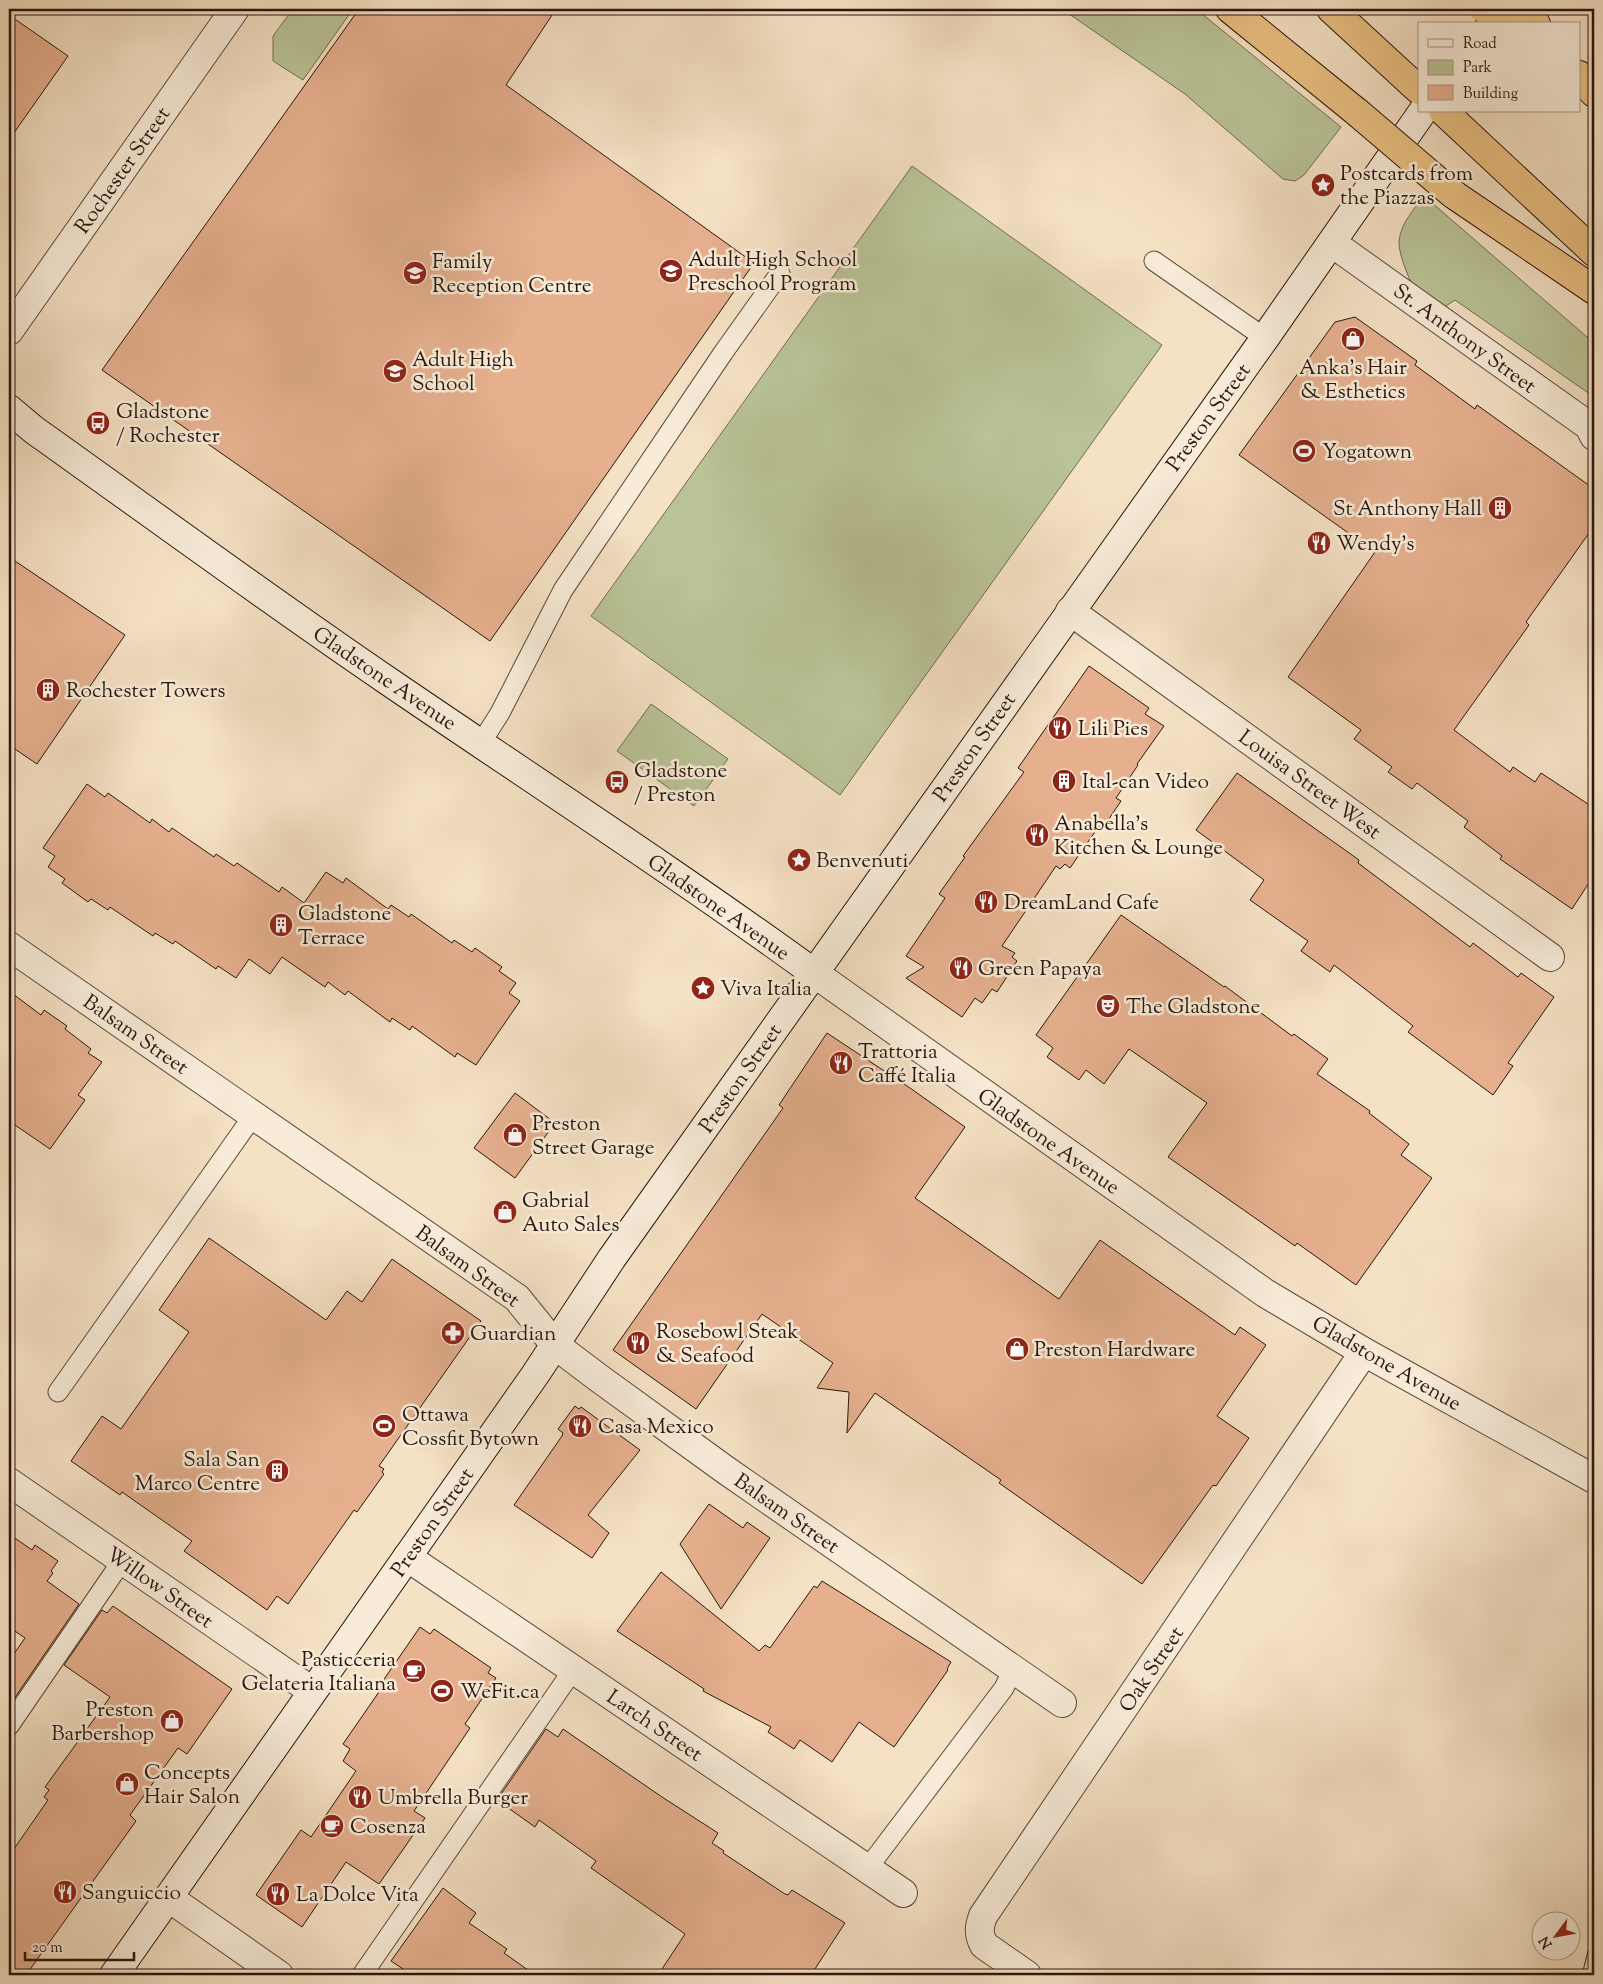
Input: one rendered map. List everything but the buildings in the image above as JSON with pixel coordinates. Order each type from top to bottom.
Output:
[{"type":"highway","points":[[1230,9],[1358,113],[1453,194],[1594,290]]},
{"type":"highway","points":[[1331,9],[1418,89]]},
{"type":"highway","points":[[1484,9],[1500,22]]},
{"type":"highway","points":[[1523,9],[1534,22]]},
{"type":"highway","points":[[1580,76],[1594,93]]},
{"type":"highway","points":[[1580,87],[1594,99]]},
{"type":"highway","points":[[1445,112],[1492,154],[1594,252]]},
{"type":"street","name":"Rochester Street","points":[[9,332],[235,9]]},
{"type":"street","points":[[1485,22],[1494,9]]},
{"type":"street","name":"Preston Street","points":[[114,1975],[555,1345],[612,1258],[1265,338],[1422,112]]},
{"type":"street","name":"St. Anthony Street","points":[[1332,243],[1589,426],[1594,436]]},
{"type":"street","name":"Gladstone Avenue","points":[[9,409],[34,430],[207,554],[389,682],[814,974],[1265,1293],[1364,1352],[1594,1479]]},
{"type":"street","name":"Louisa Street West","points":[[1070,611],[1550,958]]},
{"type":"street","name":"Balsam Street","points":[[9,946],[517,1298],[555,1345],[600,1379],[727,1471],[1062,1704]]},
{"type":"street","name":"Oak Street","points":[[1027,1975],[984,1945],[980,1938],[979,1925],[983,1916],[1364,1352]]},
{"type":"street","name":"Willow Street","points":[[9,1482],[312,1691]]},
{"type":"street","name":"Larch Street","points":[[407,1557],[903,1893]]},
{"type":"street","points":[[169,1898],[279,1975]]},
{"type":"lane","points":[[1154,261],[1265,338]]},
{"type":"lane","points":[[481,744],[500,713],[563,590],[723,352],[780,273]]},
{"type":"lane","points":[[58,1392],[253,1116]]},
{"type":"lane","points":[[9,1726],[122,1561]]},
{"type":"lane","points":[[867,1869],[1004,1688],[1013,1669]]},
{"type":"lane","points":[[362,1975],[573,1670]]},
{"type":"green space","points":[[293,9],[353,9],[303,80],[273,61],[273,36]]},
{"type":"green space","points":[[1062,9],[1196,9],[1341,127],[1304,175],[1295,181],[1283,179],[1185,94]]},
{"type":"green space","points":[[912,166],[1162,345],[840,795],[591,616]]},
{"type":"green space","points":[[1424,196],[1594,343],[1594,397],[1455,300],[1443,308],[1414,290],[1402,259],[1399,241],[1405,222]]},
{"type":"green space","points":[[651,704],[728,759],[694,806],[617,751]]},
{"type":"tram line","points":[[1582,1975],[1594,1927]]},
{"type":"place","name":"Postcards from the Piazzas","points":[[1323,185]]},
{"type":"place","name":"Adult High School Preschool Program","points":[[671,271]]},
{"type":"place","name":"Family Reception Centre","points":[[415,273]]},
{"type":"place","name":"Anka's Hair & Esthetics","points":[[1353,339]]},
{"type":"place","name":"Adult High School","points":[[395,371]]},
{"type":"place","name":"Gladstone / Rochester","points":[[98,423]]},
{"type":"place","name":"Yogatown","points":[[1304,451]]},
{"type":"place","name":"St Anthony Hall","points":[[1500,508]]},
{"type":"place","name":"Wendy's","points":[[1319,543]]},
{"type":"place","name":"Rochester Towers","points":[[48,690]]},
{"type":"place","name":"Lili Pies","points":[[1060,728]]},
{"type":"place","name":"Ital-can Video","points":[[1064,781]]},
{"type":"place","name":"Gladstone / Preston","points":[[617,782]]},
{"type":"place","name":"Anabella's Kitchen & Lounge","points":[[1037,835]]},
{"type":"place","name":"Benvenuti","points":[[799,860]]},
{"type":"place","name":"DreamLand Cafe","points":[[986,902]]},
{"type":"place","name":"Gladstone Terrace","points":[[281,925]]},
{"type":"place","name":"Green Papaya","points":[[961,968]]},
{"type":"place","name":"Viva Italia","points":[[703,988]]},
{"type":"place","name":"The Gladstone","points":[[1108,1006]]},
{"type":"place","name":"Trattoria Caffé Italia","points":[[841,1063]]},
{"type":"place","name":"Preston Street Garage","points":[[515,1135]]},
{"type":"place","name":"Gabrial Auto Sales","points":[[505,1212]]},
{"type":"place","name":"Guardian","points":[[453,1333]]},
{"type":"place","name":"Rosebowl Steak & Seafood","points":[[638,1343]]},
{"type":"place","name":"Preston Hardware","points":[[1017,1349]]},
{"type":"place","name":"Ottawa Cossfit Bytown","points":[[384,1426]]},
{"type":"place","name":"Casa Mexico","points":[[580,1426]]},
{"type":"place","name":"Sala San Marco Centre","points":[[277,1471]]},
{"type":"place","name":"Pasticceria Gelateria Italiana","points":[[414,1671]]},
{"type":"place","name":"WeFit.ca","points":[[442,1691]]},
{"type":"place","name":"Preston Barbershop","points":[[172,1721]]},
{"type":"place","name":"Concepts Hair Salon","points":[[127,1784]]},
{"type":"place","name":"Umbrella Burger","points":[[360,1797]]},
{"type":"place","name":"Cosenza","points":[[332,1826]]},
{"type":"place","name":"Sanguiccio","points":[[65,1892]]},
{"type":"place","name":"La Dolce Vita","points":[[278,1894]]}]
